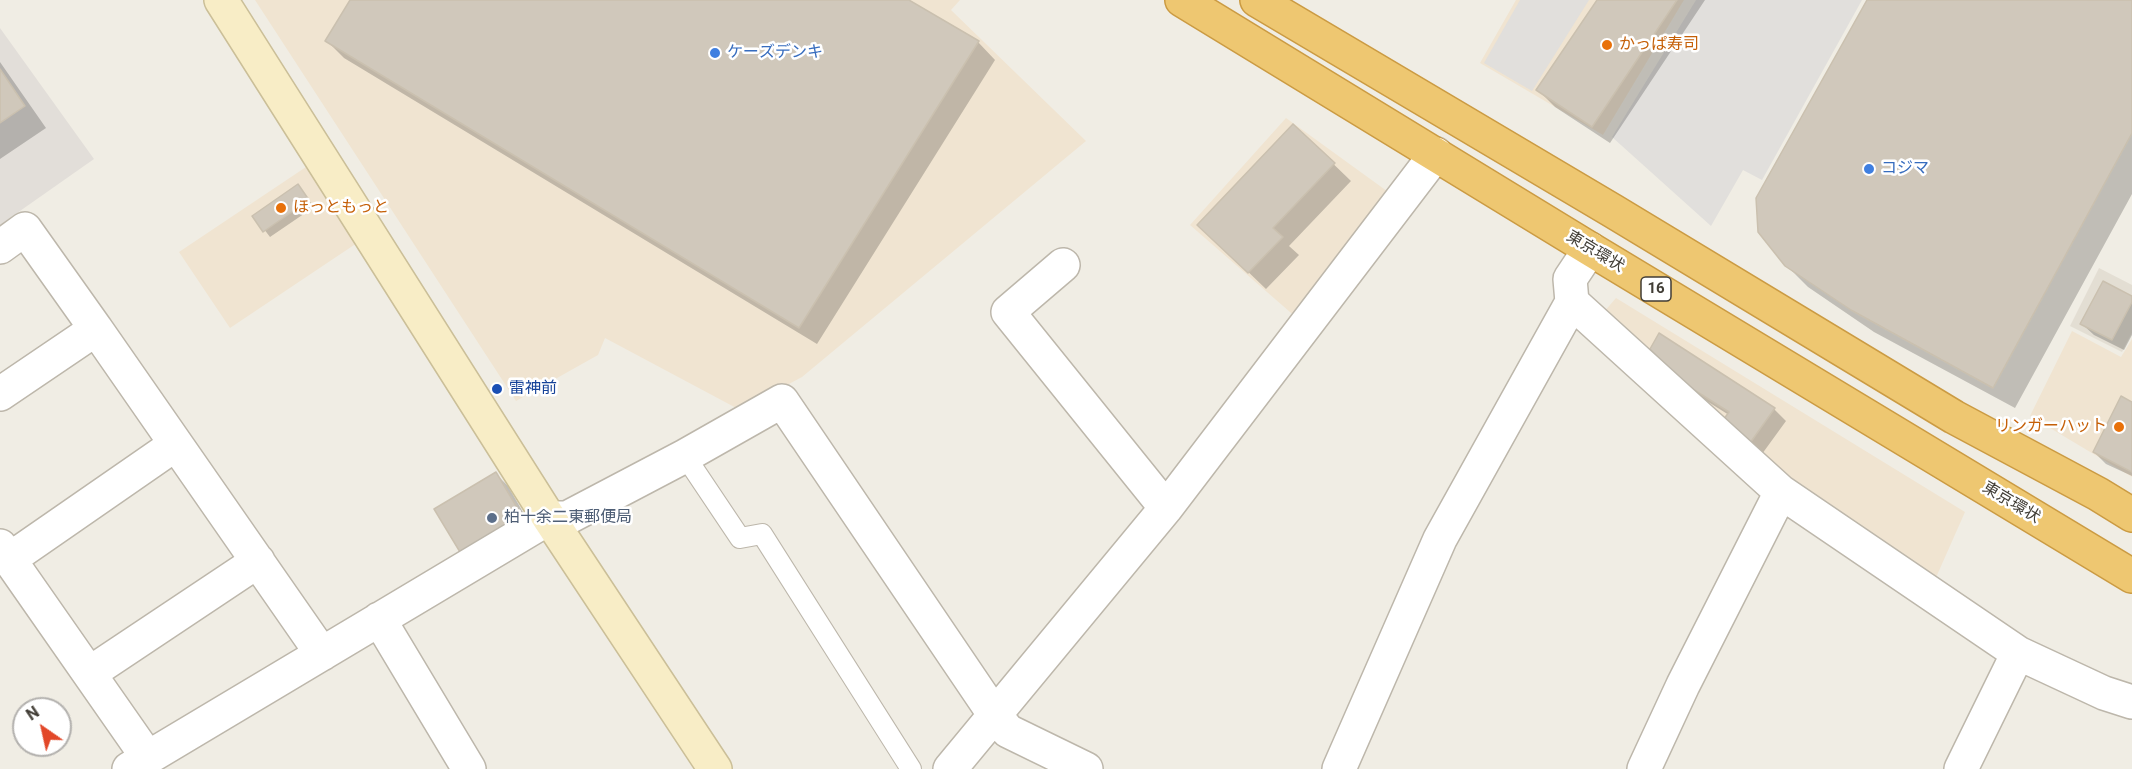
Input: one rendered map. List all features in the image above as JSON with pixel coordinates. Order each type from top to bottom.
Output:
[{"type":"highway","name":"東京環状","points":[[1182,0],[2132,576]]},
{"type":"highway","points":[[1257,0],[1954,417],[2098,494],[2132,515]]},
{"type":"street","points":[[221,0],[549,518],[715,769]]},
{"type":"street","points":[[950,769],[1166,508],[1436,153]]},
{"type":"street","points":[[0,247],[25,230],[322,654]]},
{"type":"street","points":[[1339,769],[1440,539],[1572,302],[1570,279],[1590,249]]},
{"type":"street","points":[[1063,265],[1008,312],[1166,508]]},
{"type":"street","points":[[1572,302],[1780,492],[2018,653],[2104,693],[2132,702]]},
{"type":"street","points":[[0,394],[96,329]]},
{"type":"street","points":[[176,444],[5,552],[90,673],[139,763],[549,518],[567,518],[685,456],[782,401],[1008,732],[1086,769]]},
{"type":"street","points":[[1644,769],[1780,492]]},
{"type":"street","points":[[90,673],[258,561]]},
{"type":"street","points":[[380,620],[469,769]]},
{"type":"street","points":[[1961,769],[2018,653]]},
{"type":"lane","points":[[685,456],[740,538],[762,534],[911,769]]},
{"type":"shaded area","points":[[255,0],[960,0],[951,10],[1086,141],[802,377],[740,410],[605,338],[598,355],[516,401]]},
{"type":"shaded area","points":[[1516,0],[1684,0],[1603,135],[1480,63]]},
{"type":"shaded area","points":[[1520,0],[1589,0],[1532,91],[1484,63]]},
{"type":"shaded area","points":[[1696,0],[1862,0],[1762,180],[1743,170],[1711,226],[1612,137]]},
{"type":"shaded area","points":[[0,28],[94,159],[0,225]]},
{"type":"shaded area","points":[[1286,118],[1391,194],[1298,319],[1190,225]]},
{"type":"shaded area","points":[[306,167],[357,243],[230,328],[179,252]]},
{"type":"shaded area","points":[[2099,268],[2132,285],[2132,333],[2122,352],[2070,326]]},
{"type":"shaded area","points":[[1616,298],[1965,512],[1934,582],[1815,501],[1603,313]]},
{"type":"shaded area","points":[[2072,331],[2121,357],[2132,339],[2132,477],[2030,416]]},
{"type":"building","points":[[350,0],[909,0],[979,41],[799,328],[325,41]]},
{"type":"building","name":"かっぱ寿司","points":[[1597,0],[1677,0],[1592,127],[1536,90]]},
{"type":"building","points":[[1867,0],[2132,0],[2132,133],[1993,388],[1851,310],[1785,266],[1758,232],[1756,198]]},
{"type":"building","points":[[0,69],[25,106],[0,123]]},
{"type":"building","points":[[1293,124],[1335,163],[1273,228],[1283,237],[1248,273],[1197,225]]},
{"type":"building","name":"ほっともっと","points":[[298,184],[309,200],[263,232],[252,216]]},
{"type":"building","points":[[2103,281],[2132,296],[2132,302],[2112,340],[2080,324]]},
{"type":"building","points":[[1659,333],[1775,408],[1750,443],[1721,423],[1729,412],[1680,381],[1650,349]]},
{"type":"building","name":"リンガーハット","points":[[2121,396],[2132,402],[2132,472],[2093,452]]},
{"type":"building","points":[[496,472],[522,516],[460,552],[434,509]]},
{"type":"place","name":"かっぱ寿司","points":[[1607,45]]},
{"type":"place","name":"ケーズデンキ","points":[[715,53]]},
{"type":"place","name":"コジマ","points":[[1869,169]]},
{"type":"place","name":"ほっともっと","points":[[281,208]]},
{"type":"place","name":"雷神前","points":[[497,389]]},
{"type":"place","name":"リンガーハット","points":[[2119,427]]},
{"type":"place","name":"柏十余二東郵便局","points":[[492,518]]}]
